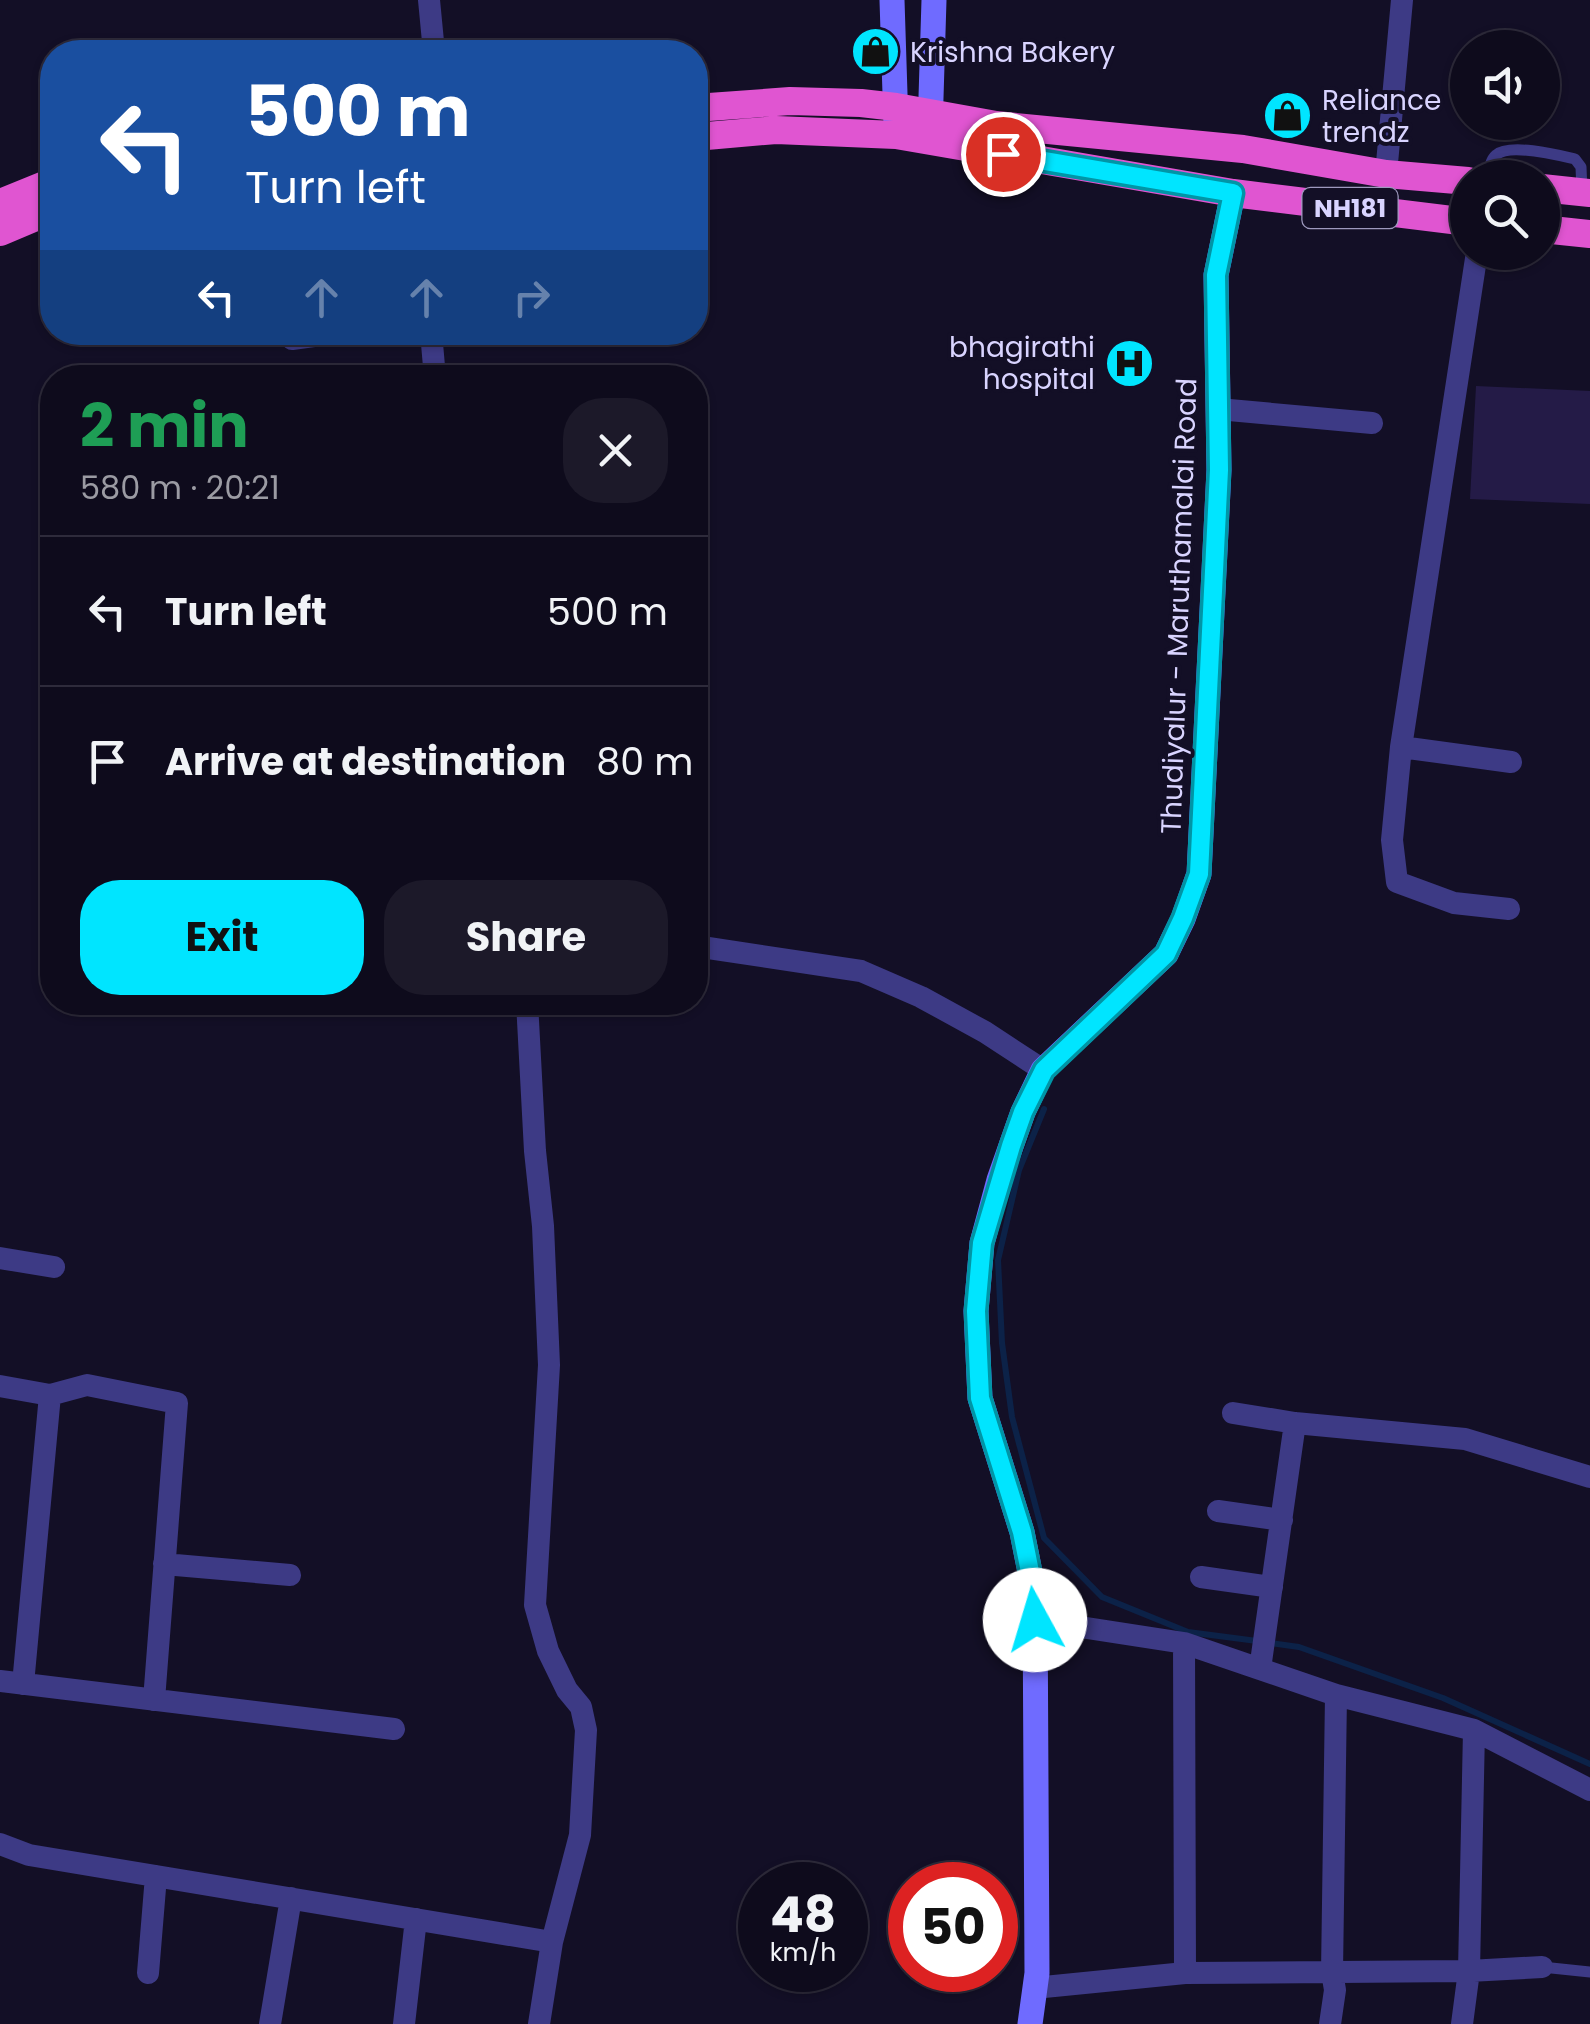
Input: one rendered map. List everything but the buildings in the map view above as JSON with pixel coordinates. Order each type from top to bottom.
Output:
[{"type":"highway","name":"NH181","points":[[708,107],[790,101],[861,102],[996,126],[1242,149],[1386,174],[1450,179]]},
{"type":"highway","name":"NH181","points":[[708,137],[776,130],[896,135],[1233,193],[1450,220]]},
{"type":"highway","points":[[0,203],[40,187]]},
{"type":"highway","points":[[1560,190],[1586,193]]},
{"type":"highway","points":[[0,232],[40,215]]},
{"type":"highway","points":[[1560,231],[1590,234]]},
{"type":"main road","points":[[892,0],[896,135]]},
{"type":"main road","points":[[929,142],[934,0]]},
{"type":"main road","name":"Thudiyalur - Maruthamalai Road","points":[[1030,2024],[1037,1973],[1035,1597],[1022,1532],[980,1398],[976,1311],[982,1243],[1023,1112],[1044,1070],[1166,954],[1199,874],[1219,470],[1216,275],[1233,193]]},
{"type":"street","points":[[430,0],[433,40]]},
{"type":"street","points":[[1386,174],[1402,0]]},
{"type":"street","points":[[1474,270],[1401,747],[1392,840],[1396,882],[1454,903],[1510,909]]},
{"type":"street","points":[[1218,409],[1372,423]]},
{"type":"street","points":[[1401,747],[1510,762]]},
{"type":"street","points":[[708,948],[861,970],[921,997],[1044,1070]]},
{"type":"street","points":[[527,1015],[549,1365],[535,1605],[548,1650],[567,1690],[581,1708],[586,1730],[580,1835],[552,1942],[538,2024]]},
{"type":"street","points":[[0,1258],[54,1268]]},
{"type":"street","points":[[0,1386],[50,1396],[87,1385],[177,1403],[154,1700]]},
{"type":"street","points":[[50,1396],[11,1683],[394,1729]]},
{"type":"street","points":[[1233,1414],[1465,1439],[1590,1477]]},
{"type":"street","points":[[1263,1651],[1295,1423]]},
{"type":"street","points":[[1218,1511],[1282,1520]]},
{"type":"street","points":[[164,1564],[290,1574]]},
{"type":"street","points":[[1201,1577],[1272,1587]]},
{"type":"street","points":[[1035,1620],[1263,1651],[1336,1695],[1474,1730],[1590,1790]]},
{"type":"street","points":[[1184,1643],[1185,1972]]},
{"type":"street","points":[[1330,2024],[1335,1990],[1332,1972],[1336,1695]]},
{"type":"street","points":[[1462,2024],[1469,1971],[1474,1730]]},
{"type":"street","points":[[0,1844],[29,1854],[552,1942]]},
{"type":"street","points":[[148,1973],[156,1876]]},
{"type":"street","points":[[270,2024],[290,1898]]},
{"type":"street","points":[[404,2024],[416,1919]]},
{"type":"street","points":[[1034,1988],[1185,1972],[1469,1971],[1542,1966]]},
{"type":"lane","points":[[1492,160],[1498,152],[1511,149],[1575,159],[1581,167],[1586,193]]},
{"type":"lane","points":[[1542,1966],[1590,1972]]},
{"type":"waterway","points":[[1044,1109],[1019,1170],[998,1260],[1002,1343],[1012,1417],[1044,1538],[1102,1597],[1188,1632],[1257,1641]]},
{"type":"waterway","points":[[1270,1643],[1299,1647],[1443,1698],[1590,1764]]},
{"type":"place","name":"Krishna Bakery","points":[[875,52]]},
{"type":"place","name":"Reliance trendz","points":[[1287,116]]},
{"type":"place","name":"bhagirathi hospital","points":[[1130,363]]},
{"type":"route","points":[[1003,154],[1233,193],[1216,275],[1219,470],[1199,874],[1166,954],[1044,1070],[1023,1112],[982,1243],[976,1311],[980,1398],[1022,1532],[1035,1597],[1035,1620]]}]
